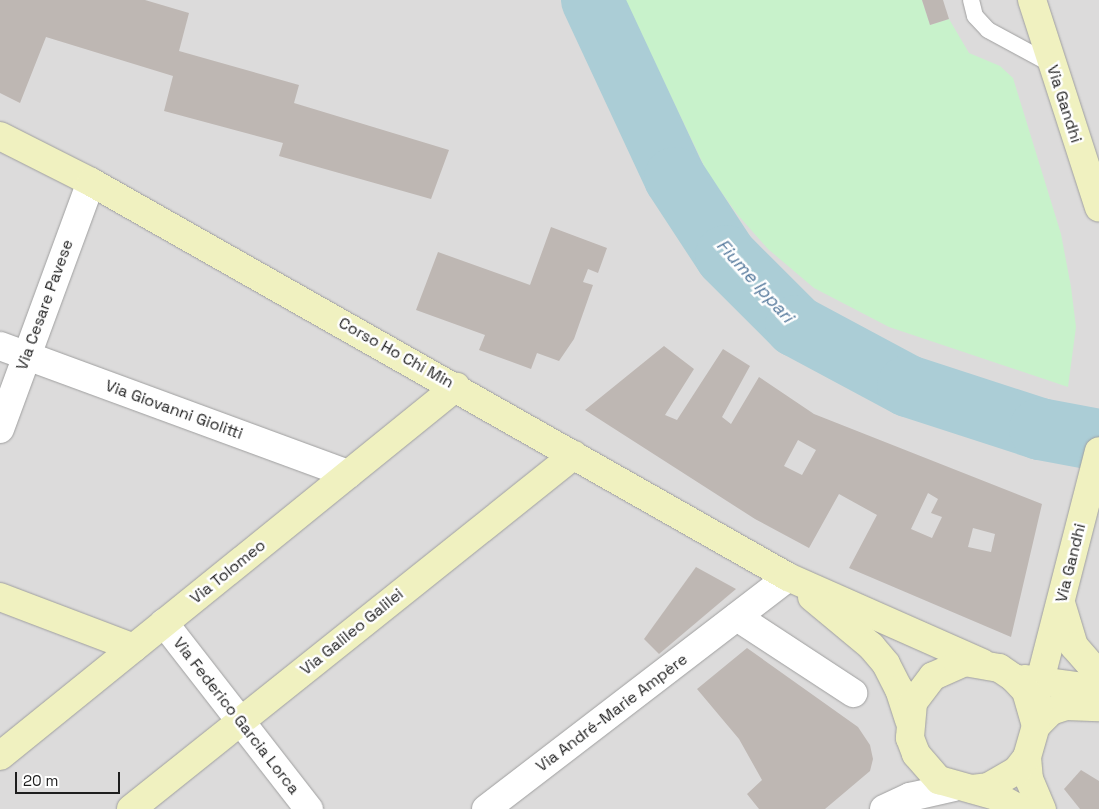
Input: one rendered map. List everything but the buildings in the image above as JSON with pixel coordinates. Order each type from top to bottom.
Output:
[{"type":"main road","name":"Via Gandhi","points":[[1032,0],[1074,136],[1099,207]]},
{"type":"main road","name":"Corso Ho Chi Min","points":[[0,136],[90,182],[456,387],[788,577]]},
{"type":"main road","points":[[1074,136],[1099,157]]},
{"type":"main road","name":"Via Tolomeo","points":[[0,756],[456,387]]},
{"type":"main road","name":"Via Gandhi","points":[[1034,717],[1040,681],[1099,451]]},
{"type":"main road","name":"Via Galileo Galilei","points":[[131,809],[574,455]]},
{"type":"main road","points":[[788,577],[998,670],[1026,691],[1034,717],[1027,757],[1029,779],[1042,809]]},
{"type":"main road","points":[[788,577],[871,646],[886,664],[899,689],[909,720],[910,738],[925,768],[963,788],[996,796],[1019,809]]},
{"type":"main road","points":[[0,597],[134,648]]},
{"type":"main road","points":[[1060,603],[1074,646],[1099,675]]},
{"type":"main road","points":[[998,670],[1027,662],[1050,646]]},
{"type":"main road","points":[[909,720],[913,703],[933,676],[965,662],[1040,681],[1099,689]]},
{"type":"main road","points":[[1034,717],[1066,706],[1099,707]]},
{"type":"main road","points":[[963,788],[1004,780],[1027,757]]},
{"type":"street","name":"Via Cesare Pavese","points":[[0,429],[90,182]]},
{"type":"street","name":"Via Giovanni Giolitti","points":[[0,346],[348,474]]},
{"type":"street","name":"Via André-Marie Ampère","points":[[486,809],[788,577]]},
{"type":"street","points":[[737,617],[853,693]]},
{"type":"street","name":"Via Federico Garcia Lorca","points":[[164,624],[309,809]]},
{"type":"street","points":[[884,809],[910,797],[963,788]]},
{"type":"lane","points":[[970,0],[975,16],[988,30],[1051,64]]},
{"type":"shaded area","points":[[0,0],[1099,0],[1099,809],[0,809]]},
{"type":"green space","points":[[625,0],[922,0],[930,25],[949,19],[969,53],[1000,66],[1013,78],[1061,234],[1071,287],[1076,327],[1068,387],[889,327],[814,288],[768,249],[737,214],[707,172]]},
{"type":"waterway","name":"Fiume Ippari","points":[[592,0],[675,178],[726,256],[796,326],[908,386],[1040,429],[1099,440]]}]
